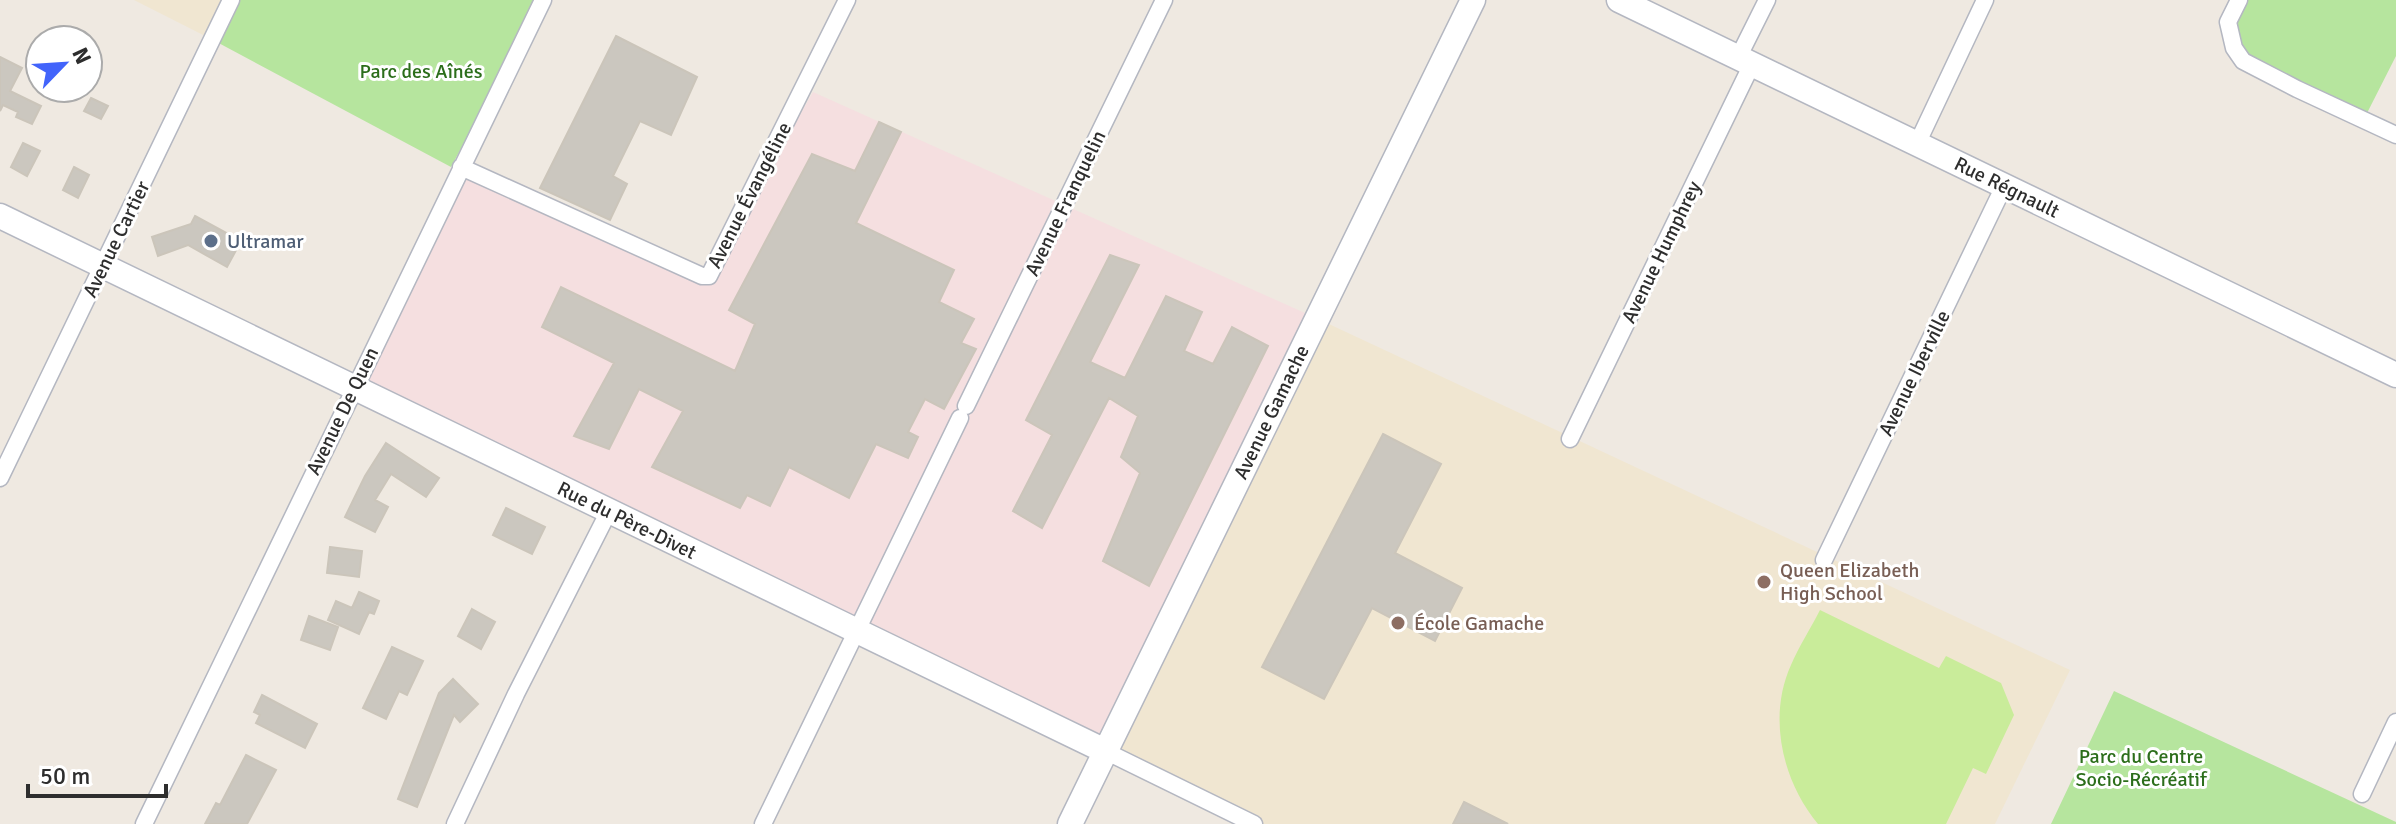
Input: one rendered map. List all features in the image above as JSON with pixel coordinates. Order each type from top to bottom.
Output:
[{"type":"street","name":"Avenue Cartier","points":[[0,478],[231,0]]},
{"type":"street","name":"Avenue De Quen","points":[[144,824],[543,0]]},
{"type":"street","name":"Avenue Évangéline","points":[[461,167],[700,275],[709,276],[847,0]]},
{"type":"street","name":"Avenue Franquelin","points":[[763,824],[1164,0]]},
{"type":"street","name":"Avenue Gamache","points":[[1070,824],[1473,0]]},
{"type":"street","name":"Rue Régnault","points":[[1619,0],[2396,375]]},
{"type":"street","name":"Avenue Humphrey","points":[[1570,439],[1745,61],[1767,0]]},
{"type":"street","points":[[1917,144],[1985,0]]},
{"type":"street","points":[[2239,0],[2228,22],[2234,48],[2243,61],[2396,135]]},
{"type":"street","name":"Avenue Iberville","points":[[1824,560],[2004,186]]},
{"type":"street","name":"Rue du Père-Divet","points":[[0,216],[1254,824]]},
{"type":"street","points":[[455,824],[516,694],[609,511]]},
{"type":"street","points":[[2362,794],[2396,722]]},
{"type":"shaded area","points":[[134,0],[232,0],[213,40]]},
{"type":"shaded area","points":[[813,92],[1316,318],[1105,751],[354,388],[461,167],[708,276]]},
{"type":"shaded area","name":"École Gamache","points":[[1316,318],[2070,670],[1995,824],[1259,824],[1105,751]]},
{"type":"green space","name":"Parc des Aînés","points":[[232,0],[541,0],[451,167],[213,40]]},
{"type":"green space","points":[[2239,0],[2396,0],[2396,56],[2364,119],[2243,61],[2230,36]]},
{"type":"green space","points":[[1820,610],[1939,668],[1946,656],[2001,683],[2014,715],[1986,774],[1973,768],[1946,824],[1818,824],[1806,807],[1782,749],[1780,706],[1791,665]]},
{"type":"green space","name":"Parc du Centre Socio-Récréatif","points":[[2114,691],[2396,822],[2396,824],[2051,824]]},
{"type":"building","points":[[616,36],[697,77],[671,135],[640,121],[613,176],[627,184],[610,220],[540,188]]},
{"type":"building","points":[[0,57],[22,68],[10,91],[24,98],[24,104],[41,106],[32,124],[16,117],[18,112],[3,105],[0,111]]},
{"type":"building","points":[[88,104],[108,106],[101,119],[84,111]]},
{"type":"building","points":[[879,122],[901,132],[856,223],[954,270],[939,302],[974,319],[961,343],[976,349],[944,409],[925,399],[908,432],[918,437],[908,458],[876,444],[849,498],[789,467],[770,506],[747,495],[740,508],[652,467],[683,411],[639,389],[609,449],[574,436],[614,363],[542,327],[561,287],[735,371],[755,324],[729,310],[812,154],[855,171]]},
{"type":"building","points":[[23,143],[40,151],[27,176],[11,167]]},
{"type":"building","points":[[74,167],[89,175],[78,198],[63,190]]},
{"type":"building","name":"Ultramar","points":[[195,216],[241,241],[227,267],[188,245],[158,256],[152,237],[191,224]]},
{"type":"building","points":[[1110,255],[1139,265],[1090,362],[1125,378],[1166,296],[1202,312],[1184,351],[1213,364],[1232,327],[1268,346],[1149,586],[1103,561],[1140,473],[1121,457],[1138,416],[1109,398],[1042,528],[1013,511],[1052,435],[1026,420]]},
{"type":"building","points":[[1383,434],[1441,464],[1395,553],[1462,588],[1435,641],[1372,608],[1324,699],[1262,667]]},
{"type":"building","points":[[386,443],[439,478],[426,497],[391,474],[375,500],[388,507],[375,532],[345,517]]},
{"type":"building","points":[[506,508],[545,527],[532,554],[493,535]]},
{"type":"building","points":[[330,547],[362,551],[359,577],[327,573]]},
{"type":"building","points":[[359,592],[379,601],[374,614],[369,612],[359,634],[328,620],[336,601],[352,608]]},
{"type":"building","points":[[472,609],[495,622],[481,649],[458,636]]},
{"type":"building","points":[[309,616],[338,627],[330,650],[301,640]]},
{"type":"building","points":[[392,647],[423,661],[407,695],[399,691],[386,719],[363,708]]},
{"type":"building","points":[[453,679],[478,704],[460,722],[454,715],[417,807],[398,799],[439,693]]},
{"type":"building","points":[[262,695],[317,724],[305,748],[256,723],[260,715],[254,712]]},
{"type":"building","points":[[246,755],[276,770],[247,824],[205,824],[216,803],[220,805]]},
{"type":"building","points":[[1464,802],[1508,824],[1453,824]]},
{"type":"place","name":"Ultramar","points":[[211,241]]},
{"type":"place","name":"Queen Elizabeth High School","points":[[1764,582]]},
{"type":"place","name":"École Gamache","points":[[1398,623]]}]
